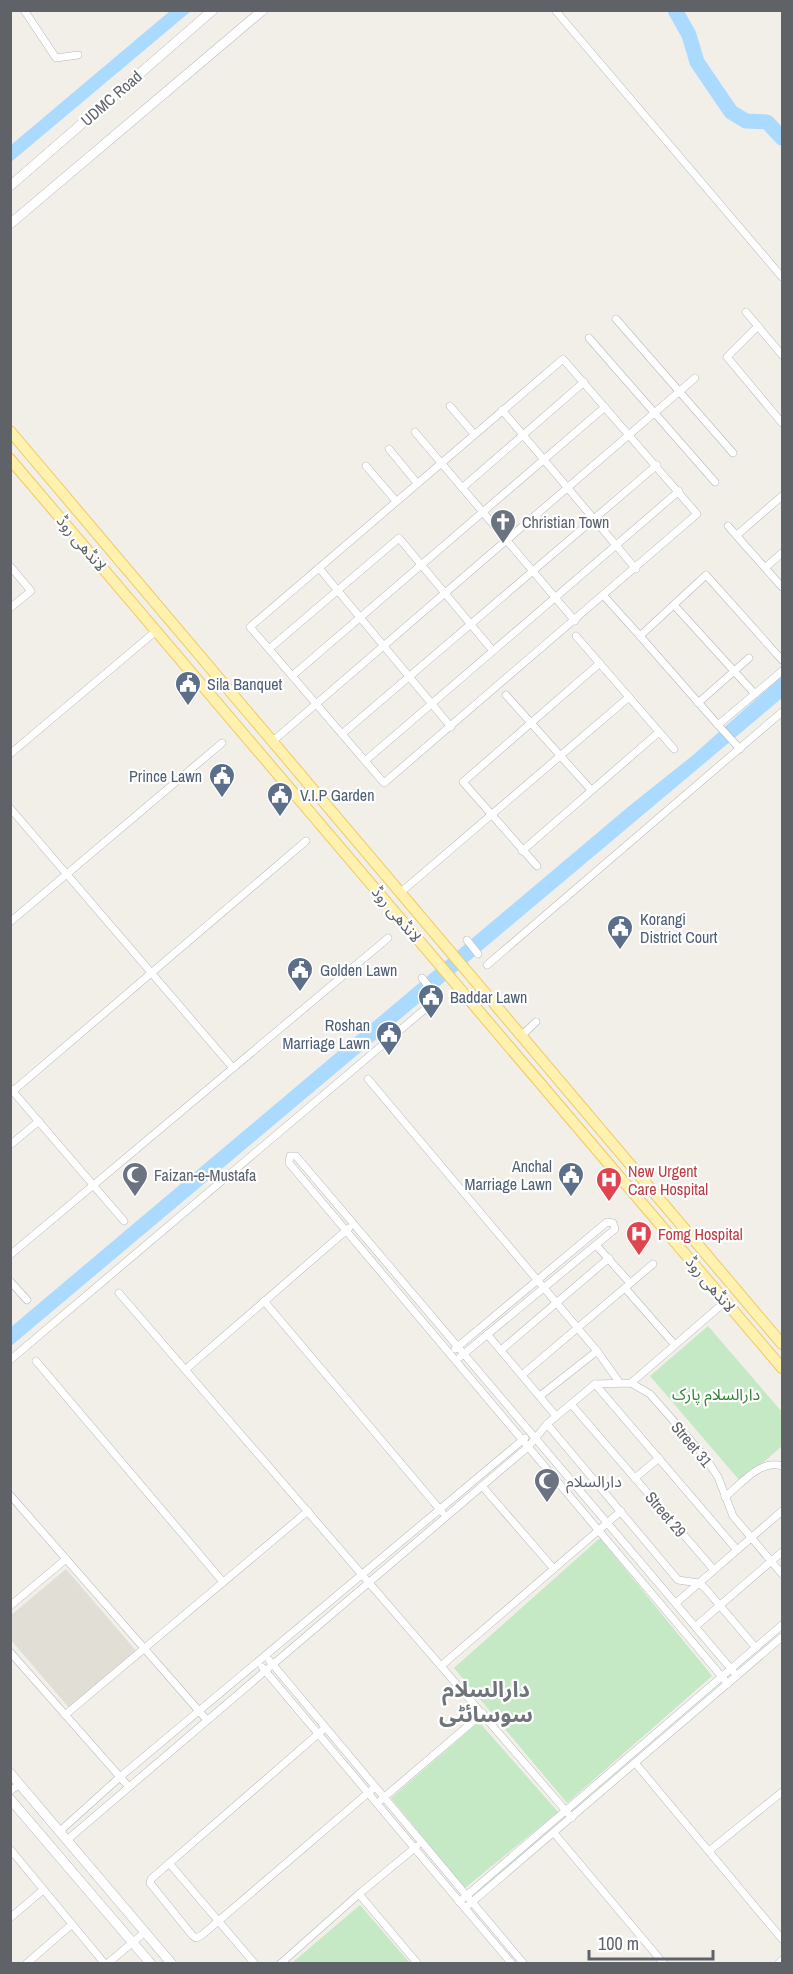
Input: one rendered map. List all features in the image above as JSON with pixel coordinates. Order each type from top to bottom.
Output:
[{"type":"main road","name":"UDMC Road","points":[[10,186],[213,10]]},
{"type":"main road","points":[[10,224],[263,10]]},
{"type":"main road","name":"لانڈھی روڈ","points":[[10,431],[783,1344]]},
{"type":"main road","name":"لانڈھی روڈ","points":[[10,459],[783,1368]]},
{"type":"main road","points":[[10,1773],[172,1964]]},
{"type":"main road","points":[[10,1799],[151,1964]]},
{"type":"street","points":[[24,10],[56,58],[78,55]]},
{"type":"street","points":[[555,10],[783,277]]},
{"type":"street","points":[[746,312],[783,355]]},
{"type":"street","points":[[616,319],[733,453]]},
{"type":"street","points":[[758,326],[727,357],[783,423]]},
{"type":"street","points":[[589,338],[715,482]]},
{"type":"street","points":[[563,359],[584,382],[697,514],[636,569],[384,783],[250,627],[563,359]]},
{"type":"street","points":[[273,741],[695,378]]},
{"type":"street","points":[[462,488],[584,382]]},
{"type":"street","points":[[450,406],[474,434]]},
{"type":"street","points":[[292,676],[605,407]]},
{"type":"street","points":[[502,411],[636,569]]},
{"type":"street","points":[[415,432],[575,621]]},
{"type":"street","points":[[389,449],[417,483]]},
{"type":"street","points":[[342,734],[657,465]]},
{"type":"street","points":[[366,466],[396,501]]},
{"type":"street","points":[[364,761],[556,599],[679,491]]},
{"type":"street","points":[[737,535],[783,496]]},
{"type":"street","points":[[728,526],[783,587]]},
{"type":"street","points":[[269,649],[399,538],[493,651]]},
{"type":"street","points":[[766,567],[783,553]]},
{"type":"street","points":[[10,566],[31,591],[10,608]]},
{"type":"street","points":[[319,568],[451,727]]},
{"type":"street","points":[[640,636],[708,575],[783,660]]},
{"type":"street","points":[[604,596],[740,748]]},
{"type":"street","points":[[674,605],[755,694]]},
{"type":"street","points":[[10,754],[156,631]]},
{"type":"street","points":[[576,636],[674,749]]},
{"type":"street","points":[[699,703],[749,658]]},
{"type":"street","points":[[537,866],[463,782],[600,663]]},
{"type":"street","points":[[719,726],[783,670]]},
{"type":"street","points":[[506,695],[591,790]]},
{"type":"street","points":[[400,892],[629,697]]},
{"type":"street","points":[[487,965],[783,712]]},
{"type":"street","points":[[522,851],[659,732]]},
{"type":"street","points":[[10,922],[222,743]]},
{"type":"street","points":[[10,808],[233,1068]]},
{"type":"street","points":[[124,1221],[12,1090],[306,841]]},
{"type":"street","points":[[10,1255],[388,938]]},
{"type":"street","points":[[467,940],[478,954]]},
{"type":"street","points":[[10,1360],[436,995],[422,978]]},
{"type":"street","points":[[521,1036],[536,1022]]},
{"type":"street","points":[[369,1079],[597,1351],[619,1382]]},
{"type":"street","points":[[10,1145],[39,1121]]},
{"type":"street","points":[[728,1684],[600,1529],[289,1163],[290,1156],[296,1156],[737,1676]]},
{"type":"street","points":[[451,1353],[611,1221],[615,1229],[456,1360]]},
{"type":"street","points":[[185,1370],[354,1224]]},
{"type":"street","points":[[596,1245],[609,1258],[627,1285],[674,1344]]},
{"type":"street","points":[[501,1350],[609,1258]]},
{"type":"street","points":[[522,1375],[653,1264]]},
{"type":"street","points":[[10,1281],[27,1300]]},
{"type":"street","points":[[119,1293],[572,1818]]},
{"type":"street","points":[[264,1301],[446,1516]]},
{"type":"street","points":[[67,1840],[206,1719],[482,1486],[547,1424],[595,1384],[631,1383],[726,1301]]},
{"type":"street","points":[[488,1334],[556,1416]]},
{"type":"street","points":[[540,1396],[597,1351]]},
{"type":"street","points":[[36,1361],[224,1582]]},
{"type":"street","name":"Street 31","points":[[631,1383],[650,1394],[705,1457],[718,1477],[733,1516],[783,1574]]},
{"type":"street","points":[[595,1384],[737,1550]]},
{"type":"street","name":"Street 29","points":[[571,1404],[714,1570]]},
{"type":"street","points":[[547,1424],[678,1580],[699,1584],[756,1648]]},
{"type":"street","points":[[60,1831],[120,1777],[440,1509],[526,1443]]},
{"type":"street","points":[[635,1478],[659,1458]]},
{"type":"street","points":[[725,1497],[761,1467],[772,1464],[783,1466]]},
{"type":"street","points":[[482,1486],[554,1569]]},
{"type":"street","points":[[10,1495],[206,1719]]},
{"type":"street","points":[[65,1715],[308,1510]]},
{"type":"street","points":[[441,1666],[621,1511]]},
{"type":"street","points":[[676,1603],[783,1511]]},
{"type":"street","points":[[696,1626],[783,1552]]},
{"type":"street","points":[[10,1606],[66,1559]]},
{"type":"street","points":[[459,1902],[783,1625]]},
{"type":"street","points":[[465,1908],[783,1637]]},
{"type":"street","points":[[10,1653],[128,1786]]},
{"type":"street","points":[[265,1656],[524,1964]]},
{"type":"street","points":[[258,1662],[512,1964]]},
{"type":"street","points":[[377,1803],[483,1713]]},
{"type":"street","points":[[325,1728],[169,1863],[150,1883],[192,1935],[199,1937],[375,1787]]},
{"type":"street","points":[[636,1764],[783,1939]]},
{"type":"street","points":[[10,1791],[20,1784]]},
{"type":"street","points":[[709,1851],[783,1792]]},
{"type":"street","points":[[554,1833],[664,1964]]},
{"type":"street","points":[[280,1964],[421,1843]]},
{"type":"street","points":[[12,1855],[106,1964],[145,1932]]},
{"type":"street","points":[[169,1863],[255,1964]]},
{"type":"street","points":[[10,1918],[43,1890]]},
{"type":"street","points":[[359,1894],[418,1964]]},
{"type":"street","points":[[26,1964],[71,1925]]},
{"type":"street","points":[[778,1964],[783,1960]]},
{"type":"shaded area","points":[[66,1569],[137,1652],[70,1709],[11,1640],[10,1616]]},
{"type":"green space","name":"دارالسلام پارک","points":[[708,1326],[782,1412],[782,1446],[741,1482],[650,1376]]},
{"type":"green space","points":[[600,1538],[712,1676],[567,1803],[454,1668]]},
{"type":"green space","points":[[479,1722],[558,1812],[465,1888],[391,1798]]},
{"type":"green space","points":[[360,1905],[410,1963],[292,1963]]},
{"type":"water","points":[[170,11],[191,11],[11,162],[11,145]]},
{"type":"water","points":[[782,676],[782,698],[11,1346],[11,1327],[628,807],[692,756]]},
{"type":"waterway","points":[[675,10],[689,35],[697,62],[731,112],[746,121],[767,122],[782,138]]},
{"type":"place","name":"Christian Town","points":[[503,545]]},
{"type":"place","name":"Sila Banquet","points":[[188,707]]},
{"type":"place","name":"Prince Lawn","points":[[222,799]]},
{"type":"place","name":"V.I.P Garden","points":[[280,818]]},
{"type":"place","name":"Korangi District Court","points":[[620,951]]},
{"type":"place","name":"Golden Lawn","points":[[300,993]]},
{"type":"place","name":"Baddar Lawn","points":[[431,1020]]},
{"type":"place","name":"Roshan Marriage Lawn","points":[[389,1057]]},
{"type":"place","name":"Faizan-e-Mustafa","points":[[135,1198]]},
{"type":"place","name":"Anchal Marriage Lawn","points":[[571,1198]]},
{"type":"place","name":"New Urgent Care Hospital","points":[[609,1203]]},
{"type":"place","name":"Fomg Hospital","points":[[639,1257]]},
{"type":"place","name":"دارالسلام","points":[[547,1504]]},
{"type":"district","name":"دارالسلام سوسائٹی","points":[[486,1702]]}]
